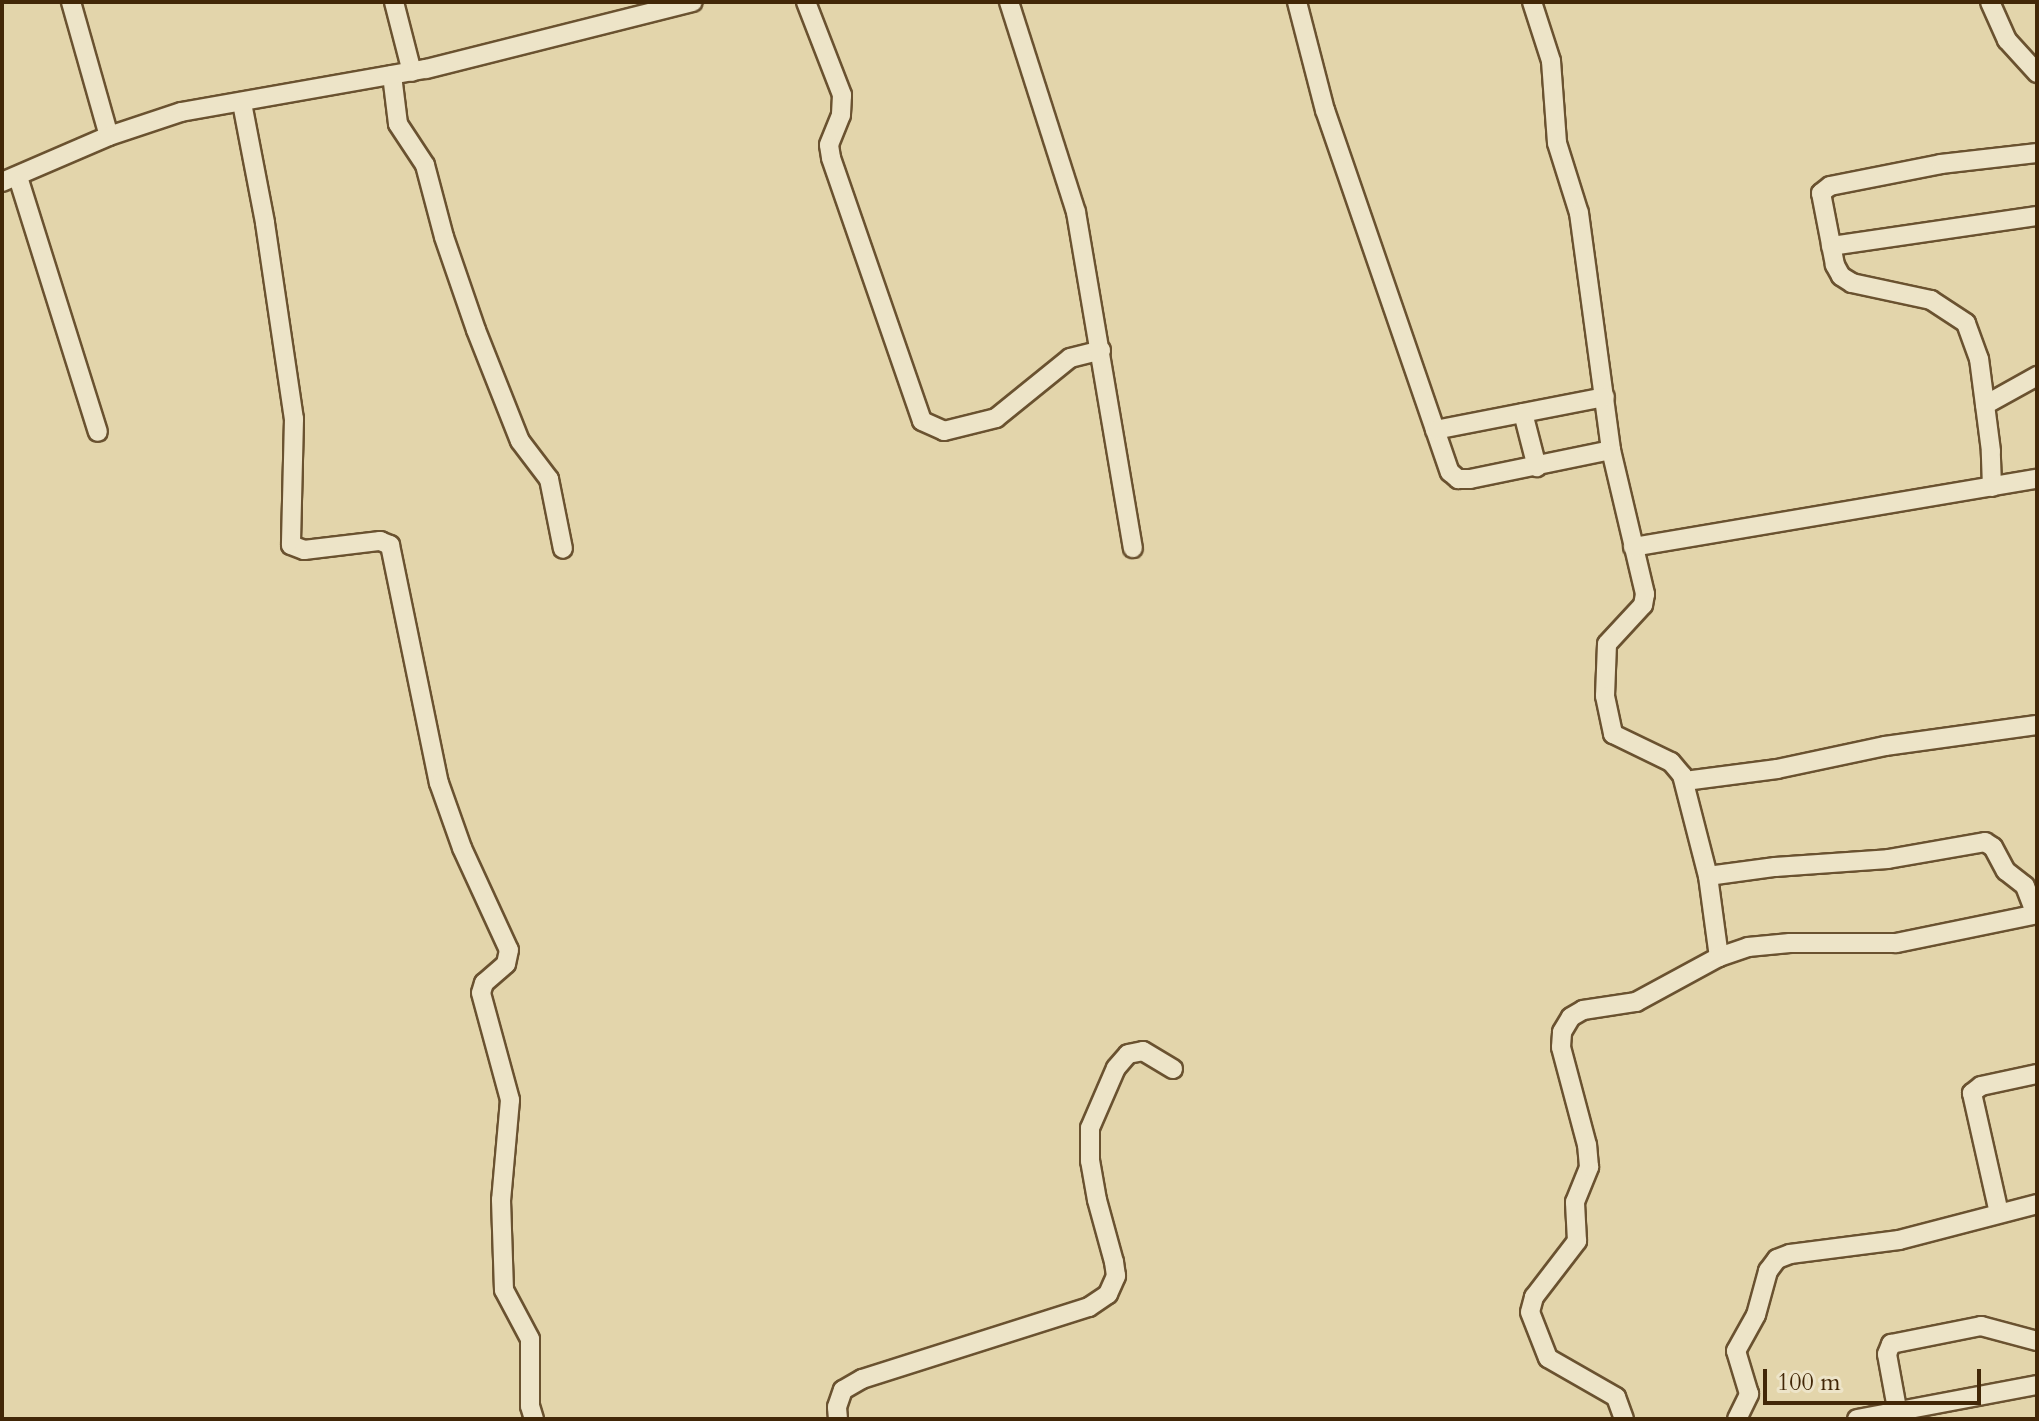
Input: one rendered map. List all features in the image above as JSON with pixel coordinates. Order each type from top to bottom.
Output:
[{"type":"street","points":[[71,2],[109,136]]},
{"type":"street","points":[[394,2],[412,72]]},
{"type":"street","points":[[98,432],[10,180],[109,136],[181,112],[412,72],[693,2]]},
{"type":"street","points":[[806,2],[842,95],[841,115],[829,145],[831,158],[922,421],[944,431],[996,418],[1070,358],[1101,350]]},
{"type":"street","points":[[1009,2],[1076,212],[1133,548]]},
{"type":"street","points":[[1297,2],[1325,110],[1450,472],[1458,479],[1537,467],[1611,450]]},
{"type":"street","points":[[1532,2],[1551,61],[1557,143],[1579,213],[1611,450],[1645,602],[1607,644],[1604,688],[1612,730],[1620,738],[1671,762],[1685,781],[1708,876],[1719,957]]},
{"type":"street","points":[[1990,2],[2007,40],[2037,73]]},
{"type":"street","points":[[392,75],[398,124],[425,165],[444,237],[476,330],[520,441],[545,470],[551,482],[563,549]]},
{"type":"street","points":[[242,103],[265,223],[294,419],[291,545],[304,550],[380,541],[390,545],[439,783],[462,848],[509,950],[506,964],[484,983],[481,993],[510,1100],[501,1200],[504,1290],[530,1339],[530,1406],[534,1419]]},
{"type":"street","points":[[1992,487],[1985,405],[1975,344],[1960,316],[1909,293],[1845,280],[1837,272],[1821,195],[1826,188],[1941,164],[2037,153]]},
{"type":"street","points":[[1831,246],[2037,216]]},
{"type":"street","points":[[1985,405],[2037,376]]},
{"type":"street","points":[[1435,430],[1605,397]]},
{"type":"street","points":[[1523,413],[1537,467]]},
{"type":"street","points":[[1633,547],[2037,479]]},
{"type":"street","points":[[1685,781],[1777,769],[1885,746],[2037,725]]},
{"type":"street","points":[[1624,1419],[1616,1397],[1548,1358],[1530,1312],[1534,1297],[1577,1241],[1575,1202],[1589,1167],[1587,1145],[1565,1072],[1562,1032],[1577,1012],[1645,998],[1719,957],[1768,944],[1863,946],[1911,941],[2036,914],[2025,886],[2003,869],[1989,843],[1888,859],[1775,867],[1708,876]]},
{"type":"street","points":[[838,1419],[837,1407],[843,1390],[862,1379],[1089,1307],[1108,1294],[1116,1276],[1090,1161],[1090,1128],[1116,1068],[1128,1054],[1143,1051],[1173,1069]]},
{"type":"street","points":[[1999,1213],[1972,1093],[1981,1086],[2037,1074]]},
{"type":"street","points":[[1737,1419],[1749,1394],[1736,1351],[1756,1315],[1768,1271],[1777,1259],[1790,1254],[1899,1240],[2037,1204]]},
{"type":"street","points":[[1898,1414],[1887,1354],[1891,1344],[1981,1326],[2037,1341]]},
{"type":"street","points":[[1857,1419],[1898,1414],[2037,1385]]}]
